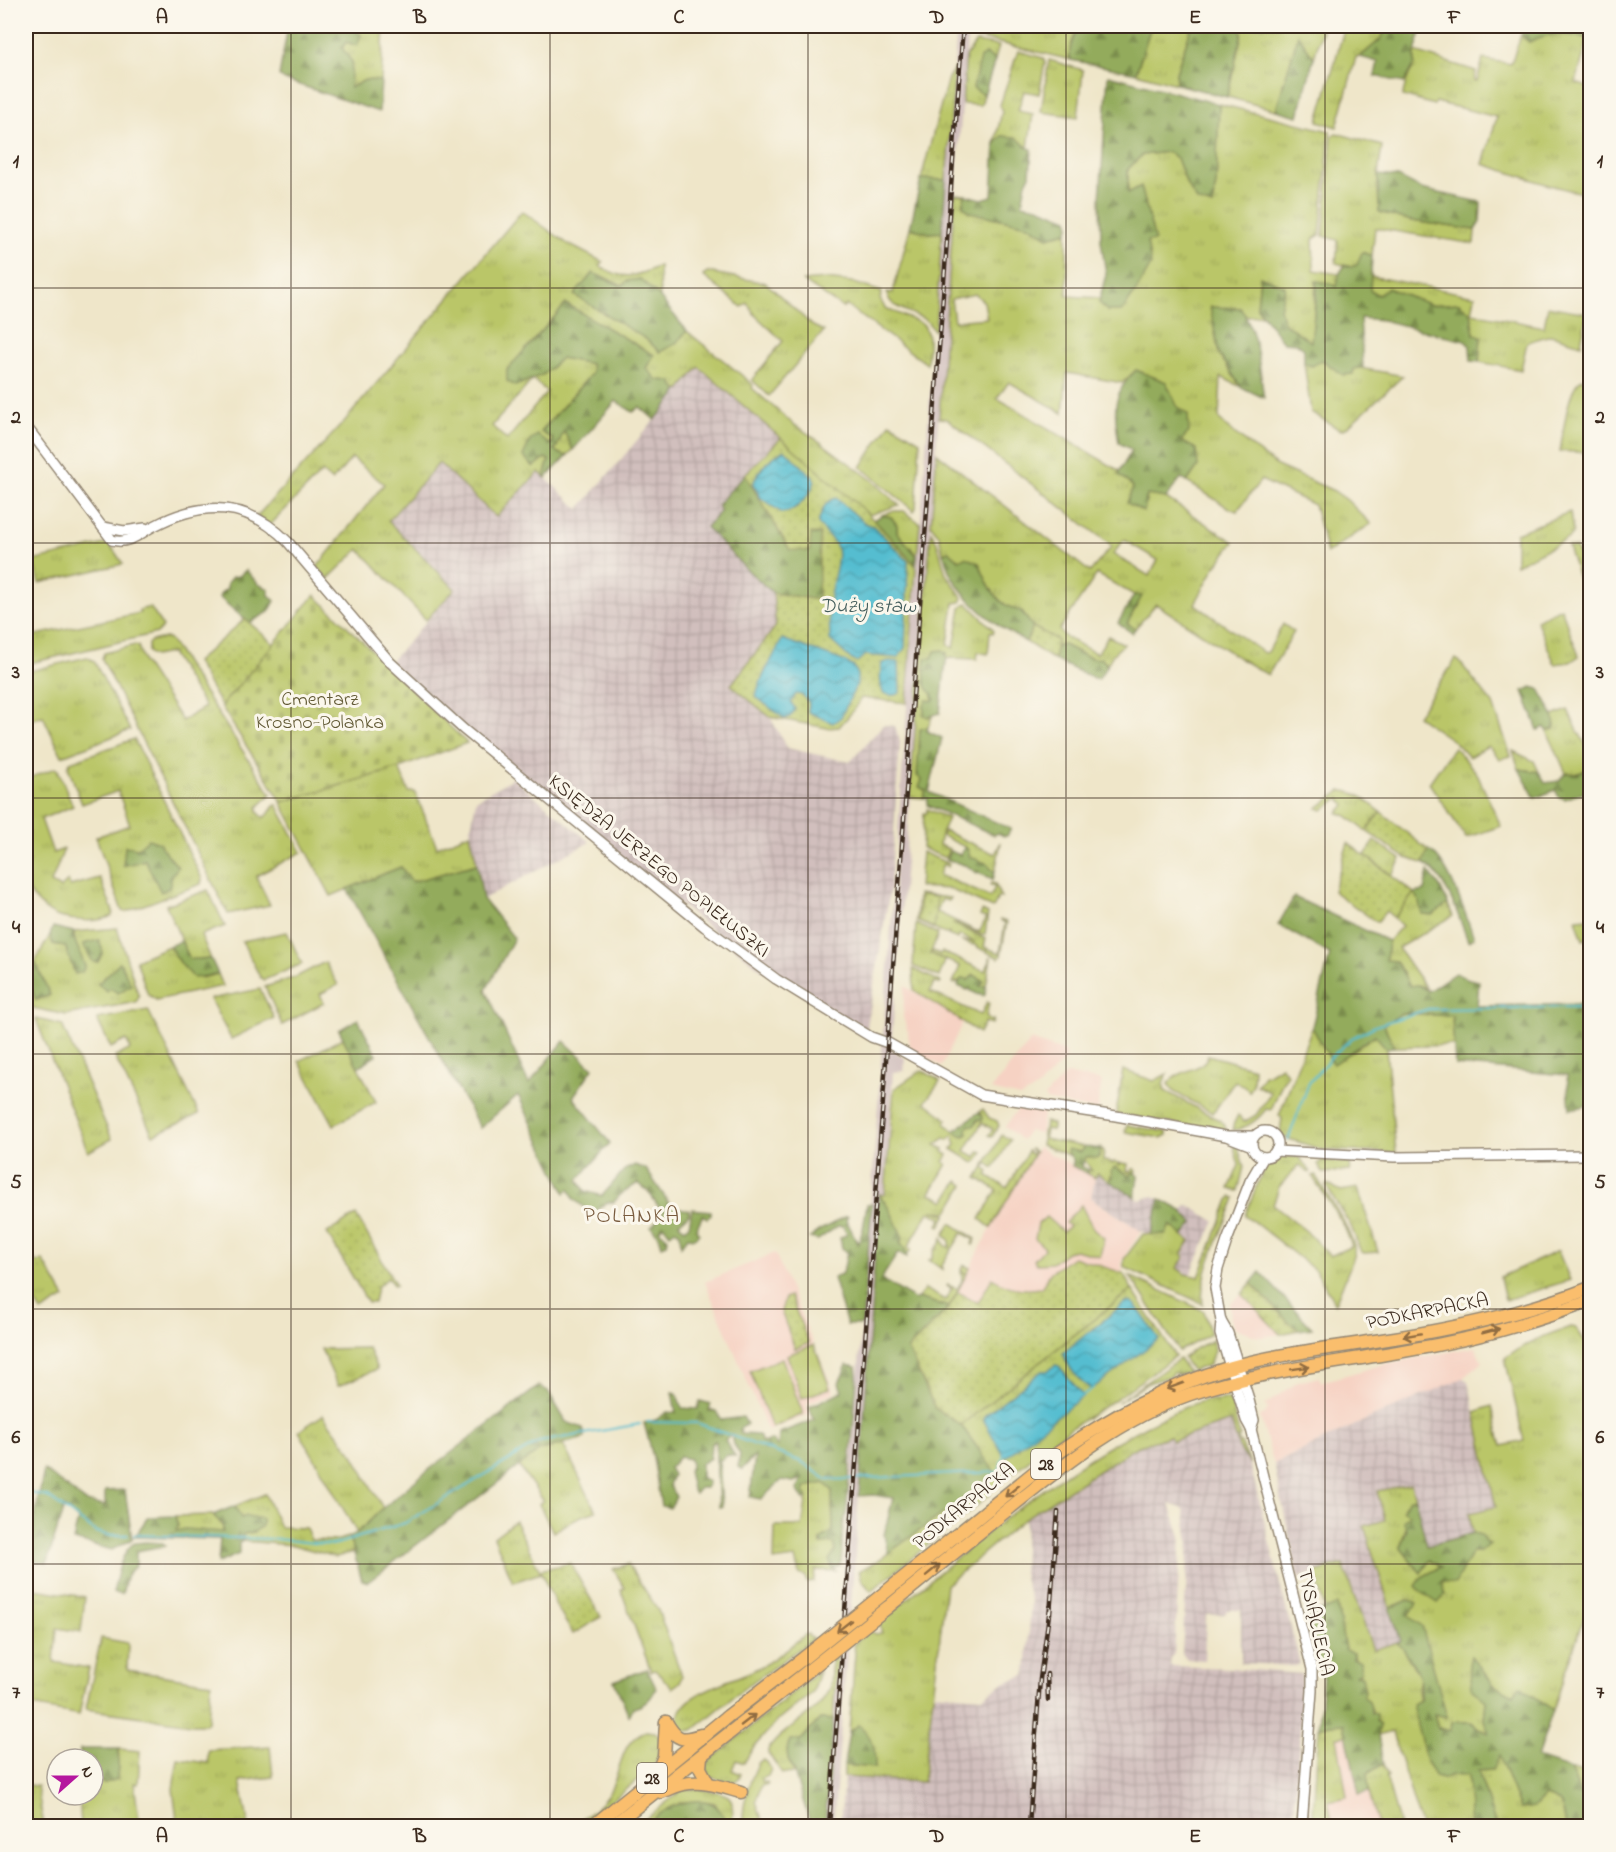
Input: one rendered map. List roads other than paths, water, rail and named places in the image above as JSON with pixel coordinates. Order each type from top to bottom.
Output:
[{"type":"main road","name":"PODKARPACKA","points":[[612,1827],[701,1755],[809,1662],[882,1595],[1058,1453],[1089,1432],[1159,1393],[1234,1366],[1459,1326],[1523,1310],[1590,1288]]},
{"type":"main road","name":"PODKARPACKA","points":[[593,1827],[711,1731],[888,1607],[1060,1468],[1108,1434],[1162,1406],[1238,1379],[1435,1346],[1537,1319],[1590,1301]]},
{"type":"main road","points":[[656,1774],[664,1756],[666,1722],[672,1733],[687,1740],[711,1731]]},
{"type":"main road","points":[[701,1755],[700,1768],[708,1783]]},
{"type":"main road","points":[[654,1793],[684,1784],[708,1783],[741,1792]]},
{"type":"street","points":[[26,426],[112,540],[125,531]]},
{"type":"street","name":"KSIĘDZA JERZEGO POPIEŁUSZKI","points":[[112,540],[124,542],[180,513],[210,508],[242,512],[256,517],[270,525],[288,542],[390,662],[472,736],[705,927],[776,979],[871,1037],[888,1043],[981,1095],[1116,1116],[1226,1137],[1257,1152]]},
{"type":"street","name":"KSIĘDZA JERZEGO POPIEŁUSZKI","points":[[103,527],[125,531],[151,527]]},
{"type":"street","points":[[1267,1131],[1275,1136],[1276,1146],[1271,1156],[1257,1152],[1254,1136],[1267,1131]]},
{"type":"street","name":"KSIĘDZA JERZEGO POPIEŁUSZKI","points":[[1226,1137],[1254,1136]]},
{"type":"street","points":[[1276,1146],[1311,1153],[1394,1157],[1590,1155]]},
{"type":"street","name":"TYSIĄCLECIA","points":[[1257,1152],[1250,1181],[1218,1269],[1215,1288],[1217,1306],[1228,1334],[1234,1366],[1254,1420],[1251,1429],[1312,1669],[1302,1827]]},
{"type":"water","points":[[785,450],[815,481],[802,502],[788,512],[782,513],[761,498],[753,484],[766,464]]},
{"type":"water","name":"Duży staw","points":[[836,498],[865,523],[874,527],[908,561],[905,648],[898,658],[865,655],[857,662],[830,640],[829,602],[838,550],[818,523],[826,505]]},
{"type":"water","points":[[782,639],[854,667],[857,673],[857,684],[841,717],[833,723],[808,712],[809,703],[802,695],[796,694],[791,702],[795,709],[791,716],[785,719],[756,697],[763,675]]},
{"type":"water","points":[[899,662],[900,693],[896,695],[883,693],[881,685],[882,663]]},
{"type":"water","points":[[1129,1302],[1134,1303],[1159,1339],[1092,1389],[1074,1374],[1063,1353]]},
{"type":"water","points":[[1055,1365],[1059,1366],[1083,1396],[1006,1457],[983,1419],[984,1416],[1042,1371],[1047,1371]]},
{"type":"waterway","points":[[1288,1140],[1309,1083],[1332,1056],[1352,1038],[1375,1026],[1428,1009],[1582,1007],[1590,1010]]},
{"type":"waterway","points":[[1080,1397],[1093,1388]]},
{"type":"waterway","points":[[647,1422],[697,1423],[802,1462],[827,1480],[999,1472],[1004,1454]]},
{"type":"waterway","points":[[134,1535],[276,1539],[333,1545],[405,1523],[539,1442],[640,1424]]},
{"type":"waterway","points":[[26,1492],[48,1497],[96,1532],[107,1535],[128,1535]]},
{"type":"railway","points":[[829,1826],[963,26]]},
{"type":"railway","points":[[1050,1614],[1058,1512]]},
{"type":"railway","points":[[1029,1826],[1040,1679],[1050,1607]]},
{"type":"railway","points":[[1047,1674],[1048,1700]]},
{"type":"district","name":"POLANKA","points":[[632,1214]]},
{"type":"park label","name":"Cmentarz Krosno-Polanka","points":[[320,710]]}]
